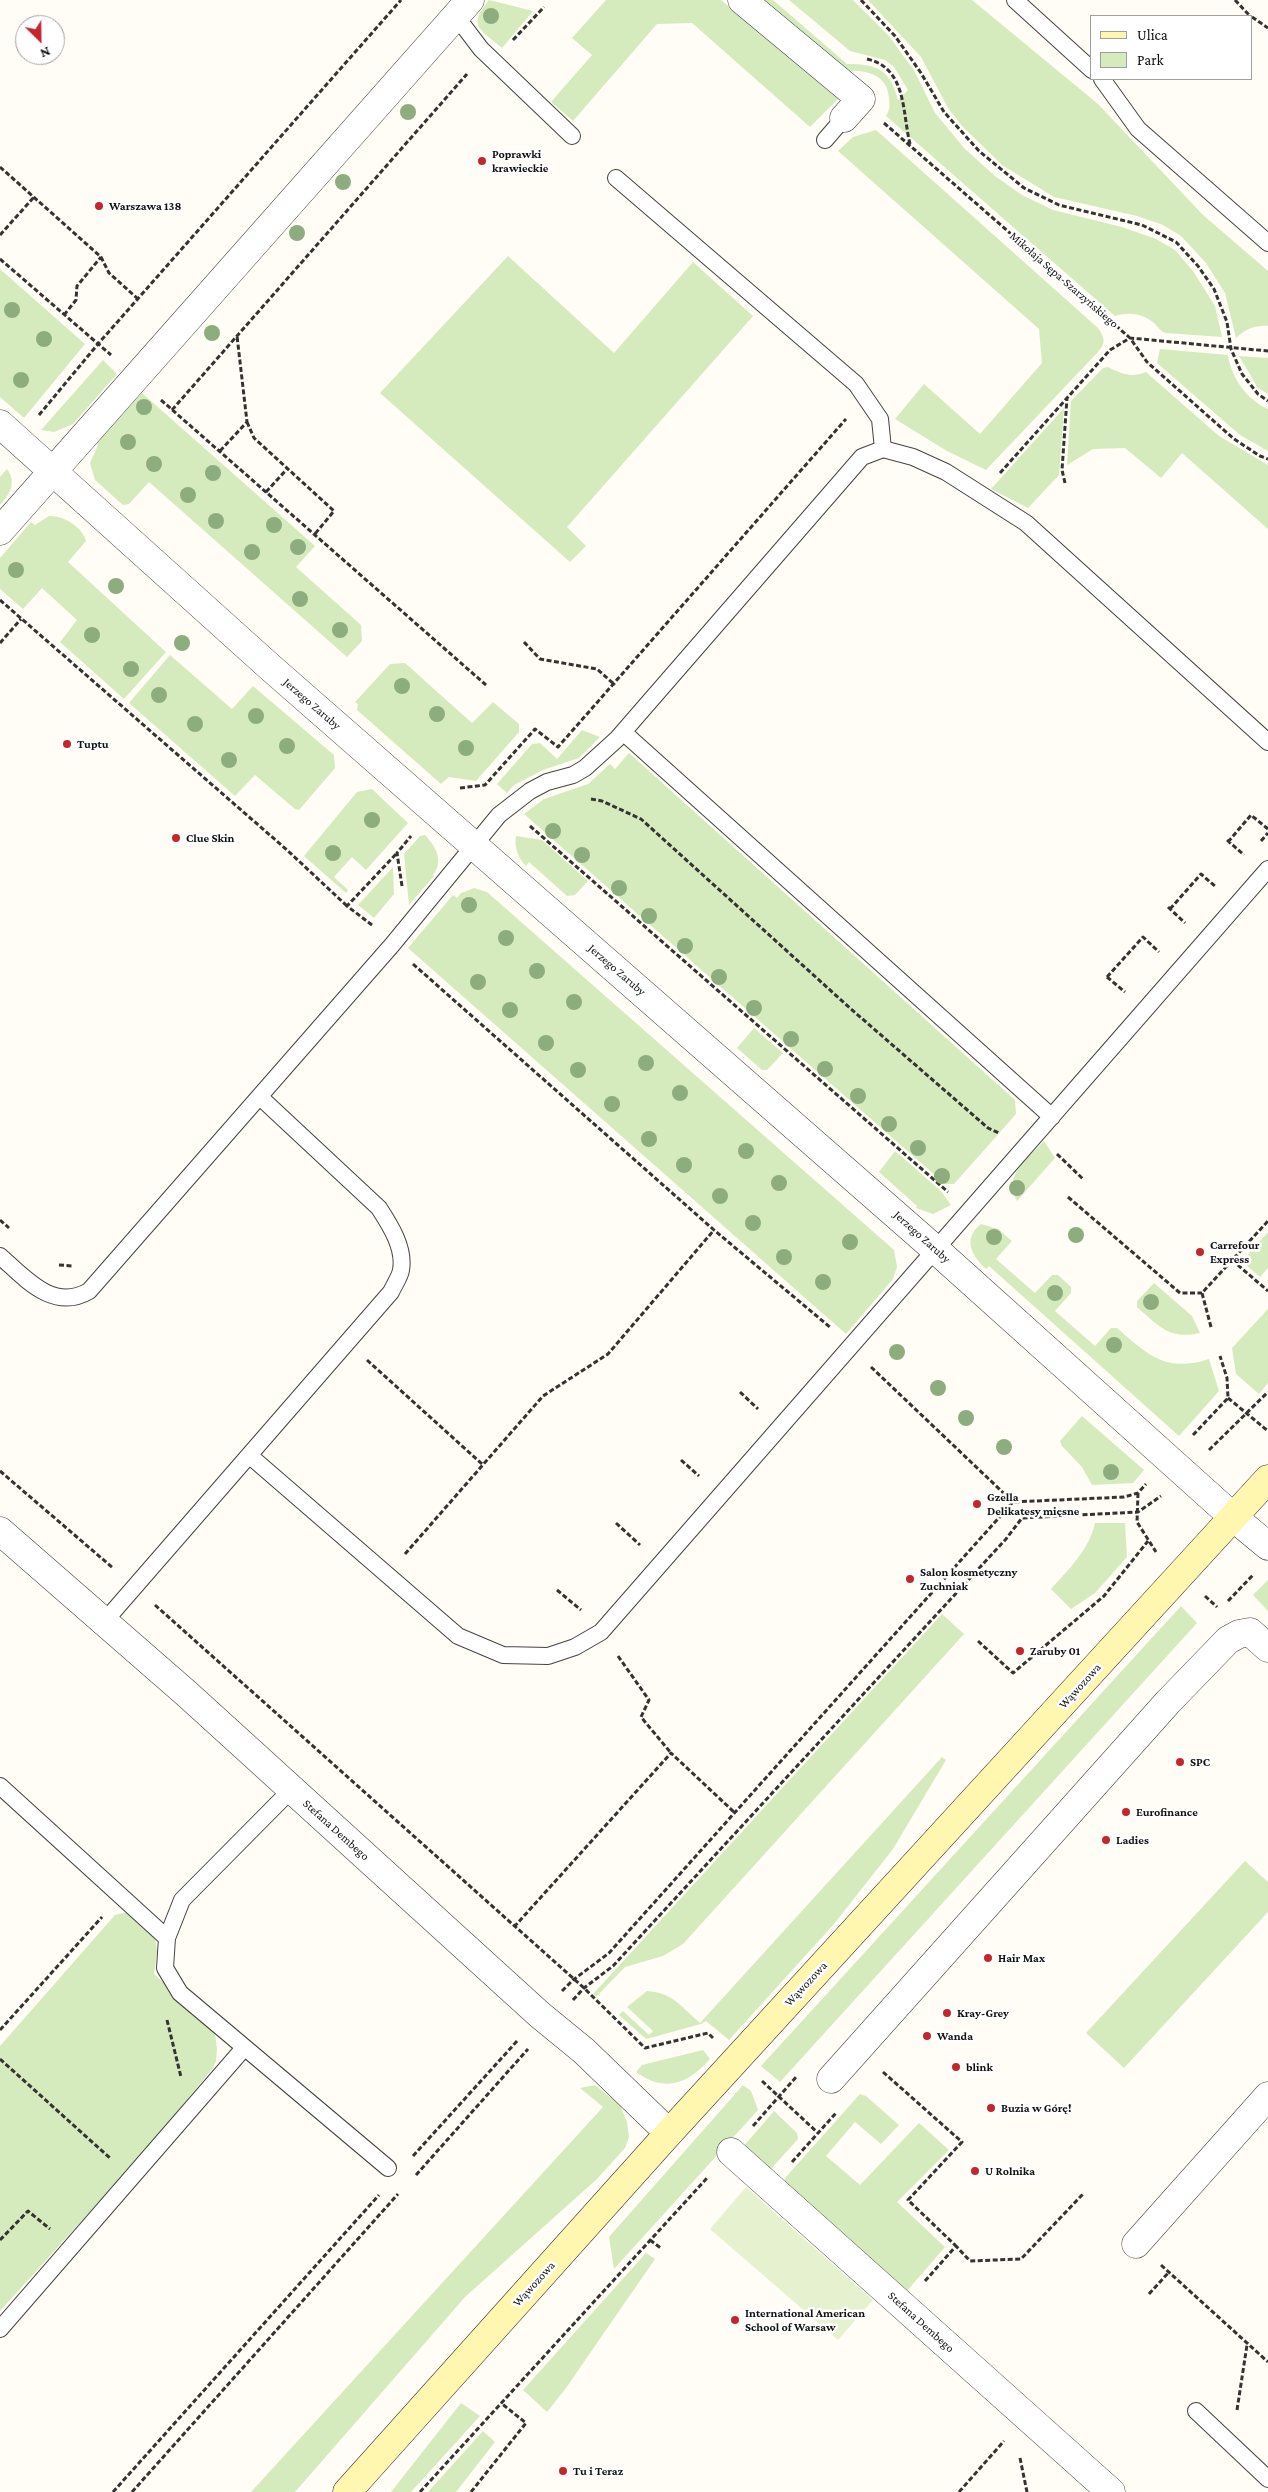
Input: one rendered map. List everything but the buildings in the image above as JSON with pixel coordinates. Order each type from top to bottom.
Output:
[{"type":"street","points":[[742,0],[853,109]]},
{"type":"street","points":[[0,531],[463,8]]},
{"type":"street","name":"Jerzego Zaruby","points":[[9,432],[51,472],[473,845],[936,1250],[1233,1518],[1268,1546]]},
{"type":"street","name":"Wąwozowa","points":[[347,2492],[669,2133],[1268,1479]]},
{"type":"street","name":"Stefana Dembego","points":[[0,1530],[292,1789],[545,2019],[584,2050],[669,2133]]},
{"type":"street","points":[[831,2080],[1168,1702],[1228,1640],[1238,1634],[1250,1632],[1268,1648]]},
{"type":"street","points":[[1136,2244],[1268,2096]]},
{"type":"street","name":"Stefana Dembego","points":[[731,2152],[1111,2492]]},
{"type":"lane","points":[[1015,0],[1090,68]]},
{"type":"lane","points":[[463,8],[481,49],[572,136]]},
{"type":"lane","points":[[1103,80],[1127,116],[1138,128],[1268,243]]},
{"type":"lane","points":[[825,140],[853,109]]},
{"type":"lane","points":[[616,178],[856,384],[880,419],[883,449]]},
{"type":"lane","points":[[0,1256],[37,1289],[56,1298],[78,1297],[88,1292],[392,945],[499,816],[530,791],[547,782],[573,775],[597,759],[623,732],[862,457],[883,449],[913,457],[946,472],[1026,523],[1268,742]]},
{"type":"lane","points":[[623,732],[1047,1122]]},
{"type":"lane","points":[[250,1456],[458,1636],[503,1656],[548,1656],[575,1647],[601,1632],[852,1347],[1268,868]]},
{"type":"lane","points":[[104,1622],[391,1292],[401,1270],[399,1249],[392,1228],[379,1208],[260,1097]]},
{"type":"lane","points":[[0,1786],[167,1938]]},
{"type":"lane","points":[[292,1789],[182,1900],[167,1938],[165,1968],[180,1993],[388,2168]]},
{"type":"lane","points":[[0,2329],[244,2048]]},
{"type":"lane","points":[[1196,2411],[1268,2479]]},
{"type":"path","points":[[9,432],[98,344],[401,0]]},
{"type":"path","points":[[860,0],[894,36],[921,73],[944,112],[978,151],[1024,188],[1059,205],[1142,225],[1176,242],[1198,266],[1214,289],[1227,322],[1231,349],[1242,374],[1258,394],[1268,400]]},
{"type":"path","points":[[1235,0],[1249,15]]},
{"type":"path","points":[[172,410],[464,76],[494,61],[544,7]]},
{"type":"path","points":[[1253,18],[1268,28]]},
{"type":"path","name":"Mikołaja Sępa-Szarzyńskiego","points":[[853,109],[883,121],[1130,338],[1147,362],[1234,439],[1268,459]]},
{"type":"path","points":[[0,167],[101,257],[109,273],[138,299]]},
{"type":"path","points":[[0,235],[34,197]]},
{"type":"path","points":[[64,315],[76,300],[77,286],[101,257]]},
{"type":"path","points":[[0,258],[98,344]]},
{"type":"path","points":[[237,336],[247,422],[254,438],[334,511],[314,535]]},
{"type":"path","points":[[1130,338],[1268,351]]},
{"type":"path","points":[[160,398],[486,685]]},
{"type":"path","points":[[1065,483],[1062,470],[1067,398]]},
{"type":"path","points":[[220,451],[247,422]]},
{"type":"path","points":[[266,492],[287,469]]},
{"type":"path","points":[[0,600],[287,850],[347,906],[373,926]]},
{"type":"path","points":[[0,643],[22,618]]},
{"type":"path","points":[[524,642],[540,659],[597,669],[615,685]]},
{"type":"path","points":[[573,775],[581,792],[589,798],[602,801],[641,819],[930,1079],[988,1128],[1003,1135]]},
{"type":"path","points":[[1237,850],[1227,841],[1251,814],[1268,829]]},
{"type":"path","points":[[347,906],[414,832]]},
{"type":"path","points":[[396,853],[403,891]]},
{"type":"path","points":[[1182,919],[1169,908],[1201,874],[1219,889]]},
{"type":"path","points":[[366,933],[379,919]]},
{"type":"path","points":[[1121,989],[1107,977],[1143,937],[1161,954]]},
{"type":"path","points":[[392,945],[714,1230],[852,1347],[1012,1502]]},
{"type":"path","points":[[1047,1122],[1058,1154],[1083,1179]]},
{"type":"path","points":[[1068,1196],[1180,1293],[1202,1293],[1268,1221]]},
{"type":"path","points":[[0,1220],[14,1233]]},
{"type":"path","points":[[410,1562],[403,1556],[543,1396],[608,1354],[714,1230]]},
{"type":"path","points":[[51,1265],[72,1266],[79,1258]]},
{"type":"path","points":[[1232,1260],[1268,1291]]},
{"type":"path","points":[[1202,1293],[1211,1327]]},
{"type":"path","points":[[347,1342],[482,1464]]},
{"type":"path","points":[[1190,1438],[1228,1398],[1227,1378],[1220,1356]]},
{"type":"path","points":[[740,1392],[759,1410]]},
{"type":"path","points":[[409,2162],[545,2019],[613,1966],[1006,1539],[1022,1518],[1138,1512],[1167,1492],[1268,1392]]},
{"type":"path","points":[[1228,1398],[1268,1431]]},
{"type":"path","points":[[681,1460],[705,1482]]},
{"type":"path","points":[[0,1470],[135,1587],[584,1988],[645,2048],[708,2033],[718,2043]]},
{"type":"path","points":[[411,2180],[545,2019],[573,1980],[610,1952],[1012,1502],[1124,1496],[1138,1493],[1150,1481]]},
{"type":"path","points":[[1138,1493],[1137,1522],[1156,1552]]},
{"type":"path","points":[[616,1523],[645,1548]]},
{"type":"path","points":[[978,1641],[1013,1673],[1104,1596],[1148,1541]]},
{"type":"path","points":[[557,1590],[585,1614]]},
{"type":"path","points":[[601,1632],[649,1700],[642,1717],[671,1753],[734,1812]]},
{"type":"path","points":[[514,1927],[671,1753]]},
{"type":"path","points":[[0,2030],[120,1896]]},
{"type":"path","points":[[166,2017],[189,2112]]},
{"type":"path","points":[[857,2050],[962,2142],[908,2200],[970,2260],[1021,2259],[1083,2194]]},
{"type":"path","points":[[0,2059],[132,2177]]},
{"type":"path","points":[[761,2080],[818,2133]]},
{"type":"path","points":[[770,2187],[838,2111]]},
{"type":"path","points":[[420,2492],[731,2152]]},
{"type":"path","points":[[132,2492],[405,2187]]},
{"type":"path","points":[[113,2492],[382,2191]]},
{"type":"path","points":[[0,2240],[28,2210],[72,2247]]},
{"type":"path","points":[[650,2240],[662,2249]]},
{"type":"path","points":[[944,2261],[956,2246]]},
{"type":"path","points":[[1156,2261],[1268,2362]]},
{"type":"path","points":[[1149,2294],[1169,2272]]},
{"type":"path","points":[[1231,2445],[1248,2344]]},
{"type":"path","points":[[471,2492],[526,2423],[501,2403]]},
{"type":"path","points":[[959,2492],[1008,2436]]},
{"type":"green space","points":[[489,0],[533,11],[502,48],[479,27],[479,16]]},
{"type":"green space","points":[[606,0],[721,0],[838,99],[810,127],[692,23],[657,24],[573,121],[551,102],[592,55],[572,38]]},
{"type":"green space","points":[[762,0],[773,0],[847,64],[866,65],[881,70],[891,81],[898,100],[908,90],[894,67],[885,60],[850,51],[789,0],[853,0],[889,36],[914,70],[935,113],[965,149],[995,176],[1022,195],[1053,210],[1122,227],[1156,239],[1175,250],[1193,271],[1215,306],[1222,337],[1166,333],[1140,315],[1125,314],[1115,316],[886,116],[889,108],[889,98],[884,83],[879,78],[860,71],[844,71]]},
{"type":"green space","points":[[868,0],[972,0],[1098,104],[1203,215],[1268,271],[1268,326],[1251,328],[1236,338],[1225,293],[1206,263],[1181,236],[1163,225],[1137,216],[1054,197],[1002,165],[962,126],[948,108],[921,57]]},
{"type":"green space","points":[[876,130],[1098,328],[1103,338],[1102,346],[1098,352],[986,470],[947,451],[895,419],[924,384],[980,434],[1042,363],[1039,329],[838,151],[853,137]]},
{"type":"green space","points":[[508,256],[614,353],[693,262],[753,316],[567,527],[586,546],[570,562],[380,393]]},
{"type":"green space","points":[[0,269],[85,344],[24,418],[0,397]]},
{"type":"green space","points":[[1160,349],[1228,355],[1236,379],[1241,387],[1253,400],[1268,409],[1268,451],[1240,435],[1157,363]]},
{"type":"green space","points":[[1239,356],[1268,358],[1268,394],[1258,388]]},
{"type":"green space","points":[[103,360],[117,374],[73,424],[54,432],[41,430]]},
{"type":"green space","points":[[1108,367],[1127,374],[1136,375],[1146,372],[1219,436],[1268,465],[1268,529],[1182,453],[1161,478],[1125,448],[1093,449],[1067,465],[1071,401],[1103,368]]},
{"type":"green space","points":[[142,393],[315,546],[296,567],[361,625],[362,641],[347,657],[149,482],[129,504],[123,505],[95,480],[90,463],[98,445],[96,443]]},
{"type":"green space","points":[[1064,408],[1059,475],[1028,508],[991,489]]},
{"type":"green space","points":[[7,469],[12,479],[12,484],[7,497],[0,505],[0,477]]},
{"type":"green space","points":[[49,516],[66,520],[81,531],[84,536],[86,541],[68,562],[166,652],[124,699],[60,642],[77,620],[42,588],[23,609],[0,589],[0,558],[31,522],[35,525]]},
{"type":"green space","points":[[170,655],[232,709],[253,686],[334,755],[335,768],[299,810],[295,809],[255,775],[235,796],[129,703]]},
{"type":"green space","points":[[405,663],[472,723],[493,702],[519,724],[519,732],[476,781],[449,777],[441,784],[357,710],[358,704],[355,702],[390,664]]},
{"type":"green space","points":[[582,730],[600,737],[579,758],[543,770],[514,785],[507,793],[497,784],[532,744],[540,743],[557,759]]},
{"type":"green space","points":[[629,753],[1015,1100],[1016,1114],[954,1184],[945,1184],[524,814],[544,799],[588,784],[610,764],[615,769]]},
{"type":"green space","points":[[372,789],[408,823],[366,870],[352,857],[334,877],[348,890],[346,893],[304,856],[357,792]]},
{"type":"green space","points":[[425,835],[435,849],[438,865],[434,876],[409,905],[404,854],[420,836]]},
{"type":"green space","points":[[516,836],[542,840],[588,881],[575,895],[567,896],[529,862],[526,866],[523,863],[516,848]]},
{"type":"green space","points":[[393,867],[394,894],[374,918],[358,905]]},
{"type":"green space","points":[[474,888],[487,892],[894,1250],[897,1267],[893,1279],[846,1334],[408,948],[453,895],[457,898],[461,893]]},
{"type":"green space","points":[[754,1028],[783,1053],[767,1070],[762,1070],[737,1048]]},
{"type":"green space","points":[[1044,1141],[1055,1158],[1017,1201],[1013,1191],[1015,1175],[1024,1161]]},
{"type":"green space","points":[[895,1151],[941,1191],[951,1205],[933,1214],[916,1208],[917,1206],[879,1172]]},
{"type":"green space","points":[[981,1224],[998,1229],[1012,1241],[996,1259],[1035,1293],[1052,1275],[1058,1275],[1071,1287],[1071,1293],[1055,1311],[1095,1346],[1111,1328],[1117,1328],[1138,1346],[1158,1359],[1181,1364],[1209,1359],[1219,1391],[1179,1436],[989,1266],[986,1269],[981,1264],[973,1253],[971,1241],[975,1230]]},
{"type":"green space","points":[[1268,1232],[1268,1268],[1260,1277],[1246,1265],[1246,1257]]},
{"type":"green space","points":[[1154,1283],[1192,1316],[1200,1333],[1180,1335],[1172,1333],[1158,1325],[1137,1307],[1137,1301]]},
{"type":"green space","points":[[1268,1309],[1268,1383],[1259,1394],[1236,1374],[1232,1348]]},
{"type":"green space","points":[[1082,1416],[1144,1470],[1133,1483],[1092,1485],[1082,1467],[1062,1446],[1060,1441]]},
{"type":"green space","points":[[1095,1523],[1125,1523],[1127,1557],[1095,1593],[1071,1609],[1051,1589],[1083,1550]]},
{"type":"green space","points":[[1268,1580],[1268,1611],[1253,1595]]},
{"type":"green space","points":[[1181,1606],[1197,1623],[780,2082],[761,2066]]},
{"type":"green space","points":[[942,1614],[964,1634],[683,1944],[663,1956],[625,1967],[596,1997],[593,1994]]},
{"type":"green space","points":[[942,1757],[946,1760],[893,1849],[834,1924],[729,2040],[706,2021],[701,2024],[646,2039],[619,2015],[623,2011],[649,2035],[653,2031],[627,2007],[647,1991],[656,1992],[671,1998],[700,2023]]},
{"type":"green space","points":[[1245,1861],[1268,1882],[1268,1912],[1124,2068],[1086,2033]]},
{"type":"green space","points":[[127,1912],[155,1936],[157,1951],[154,1974],[209,2024],[215,2034],[216,2061],[213,2068],[142,2154],[0,2311],[0,2046],[115,1915]]},
{"type":"green space","points":[[703,2050],[710,2059],[693,2075],[676,2083],[666,2084],[657,2082],[636,2072],[642,2065]]},
{"type":"green space","points":[[595,2085],[620,2105],[627,2122],[629,2137],[625,2148],[597,2179],[465,2297],[295,2492],[251,2492],[603,2107],[580,2088]]},
{"type":"green space","points":[[743,2085],[751,2091],[758,2110],[614,2269],[609,2237]]},
{"type":"green space","points":[[860,2094],[866,2096],[899,2125],[881,2144],[855,2122],[826,2156],[860,2185],[919,2123],[949,2150],[897,2202],[945,2247],[906,2292],[784,2182],[786,2177]]},
{"type":"green space","points":[[774,2111],[797,2133],[798,2139],[769,2171],[743,2147]]},
{"type":"green space","points":[[746,2187],[873,2300],[838,2340],[710,2229]]},
{"type":"green space","points":[[646,2253],[655,2259],[566,2388],[547,2412],[523,2390]]},
{"type":"green space","points":[[461,2403],[480,2416],[411,2492],[391,2492]]},
{"type":"green space","points":[[483,2431],[495,2442],[456,2492],[428,2492]]},
{"type":"place","name":"Poprawki krawieckie","points":[[482,161]]},
{"type":"place","name":"Warszawa 138","points":[[99,206]]},
{"type":"place","name":"Tuptu","points":[[67,744]]},
{"type":"place","name":"Clue Skin","points":[[176,838]]},
{"type":"place","name":"Carrefour Express","points":[[1200,1252]]},
{"type":"place","name":"Gzella Delikatesy mięsne","points":[[977,1504]]},
{"type":"place","name":"Salon kosmetyczny Zuchniak","points":[[910,1579]]},
{"type":"place","name":"Zaruby 01","points":[[1020,1651]]},
{"type":"place","name":"SPC","points":[[1180,1762]]},
{"type":"place","name":"Eurofinance","points":[[1126,1812]]},
{"type":"place","name":"Ladies","points":[[1106,1840]]},
{"type":"place","name":"Hair Max","points":[[988,1958]]},
{"type":"place","name":"Kray-Grey","points":[[947,2013]]},
{"type":"place","name":"Wanda","points":[[927,2036]]},
{"type":"place","name":"blink","points":[[956,2067]]},
{"type":"place","name":"Buzia w Górę!","points":[[991,2108]]},
{"type":"place","name":"U Rolnika","points":[[975,2171]]},
{"type":"place","name":"International American School of Warsaw","points":[[735,2320]]},
{"type":"place","name":"Tu i Teraz","points":[[563,2471]]}]
